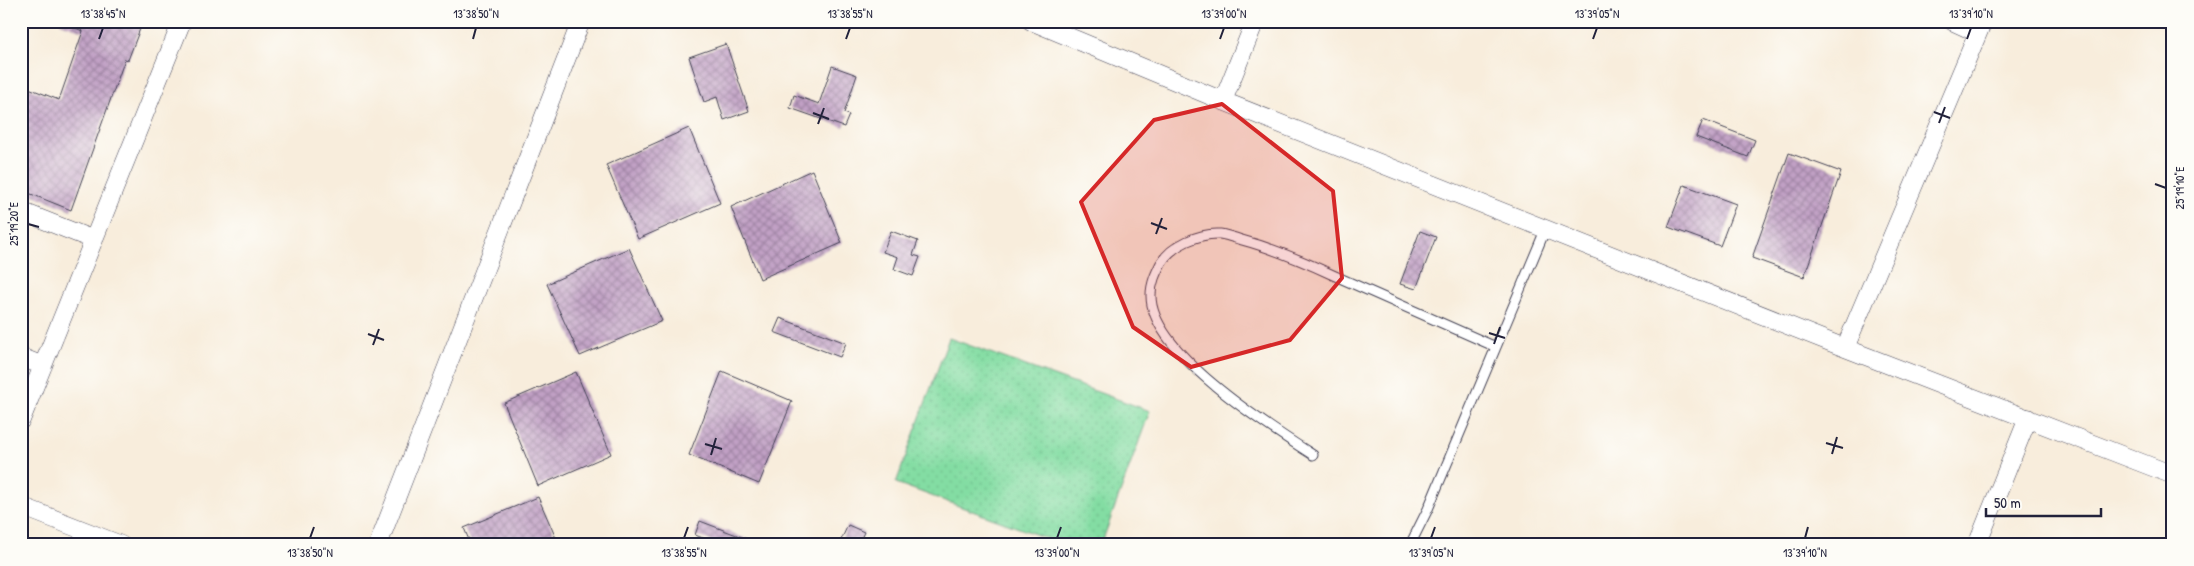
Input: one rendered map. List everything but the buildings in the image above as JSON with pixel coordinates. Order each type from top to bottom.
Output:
[{"type":"street","points":[[21,420],[182,21]]},
{"type":"street","points":[[378,545],[582,21]]},
{"type":"street","points":[[1031,21],[1223,101],[1844,348],[2173,475]]},
{"type":"street","points":[[1223,101],[1255,21]]},
{"type":"street","points":[[1844,348],[1980,27],[1952,21]]},
{"type":"street","points":[[21,211],[94,240]]},
{"type":"street","points":[[21,357],[43,366]]},
{"type":"street","points":[[1977,545],[2028,418]]},
{"type":"street","points":[[21,506],[121,545]]},
{"type":"lane","points":[[1410,545],[1546,228]]},
{"type":"lane","points":[[1313,456],[1242,408],[1211,383],[1166,336],[1154,313],[1150,295],[1154,276],[1165,257],[1186,241],[1203,236],[1221,234],[1276,249],[1496,347]]},
{"type":"highlighted area","points":[[1222,104],[1333,191],[1342,278],[1290,340],[1191,367],[1133,327],[1081,202],[1154,120]]},
{"type":"green space","points":[[949,338],[1150,411],[1101,545],[1065,545],[896,483]]}]
